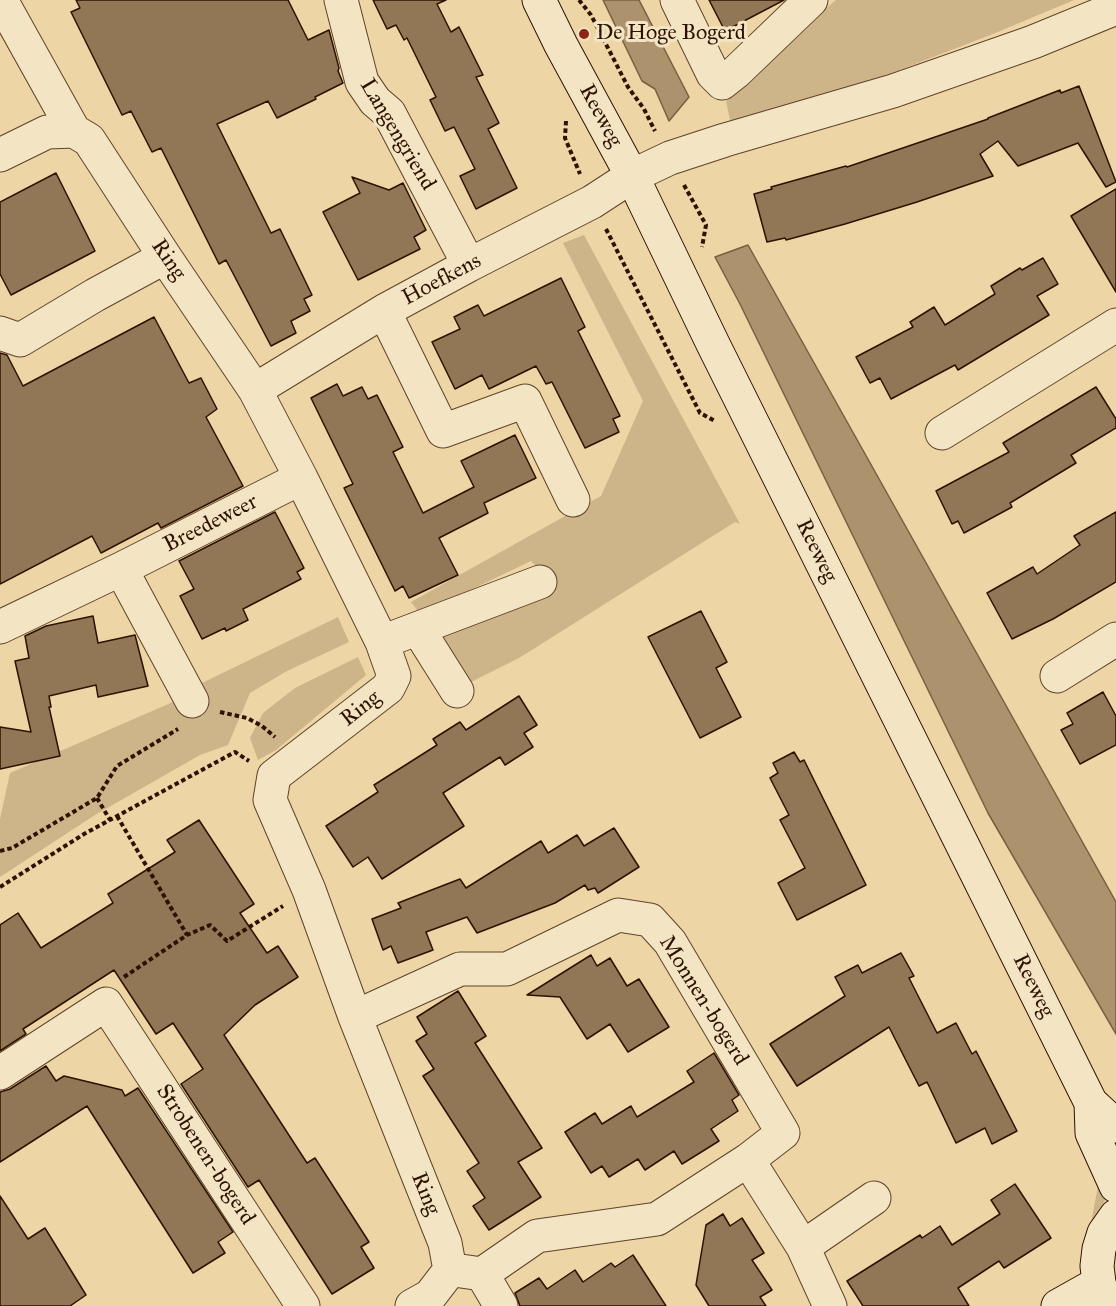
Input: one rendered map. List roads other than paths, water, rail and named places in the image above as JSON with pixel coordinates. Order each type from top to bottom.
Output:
[{"type":"street","points":[[0,155],[47,132],[74,131],[1,0]]},
{"type":"street","name":"Langengriend","points":[[341,0],[362,82],[375,101],[389,113],[469,265]]},
{"type":"street","name":"Reeweg","points":[[539,0],[632,176],[712,344],[1091,1103],[1116,1126]]},
{"type":"street","points":[[677,0],[712,74],[722,83],[811,0]]},
{"type":"street","points":[[632,176],[670,158],[725,140],[893,91],[1033,42],[1116,8]]},
{"type":"street","name":"Ring","points":[[74,131],[89,140],[255,390],[382,642],[394,676],[388,688],[285,768],[270,800],[309,890],[355,1017],[445,1243],[450,1270]]},
{"type":"street","name":"Hoefkens","points":[[255,390],[384,311],[592,202],[632,176]]},
{"type":"street","points":[[0,333],[21,340],[95,295],[165,257]]},
{"type":"street","points":[[384,311],[443,431],[525,401],[573,500]]},
{"type":"street","points":[[942,433],[1116,325]]},
{"type":"street","name":"Breedeweer","points":[[0,627],[122,569],[301,478]]},
{"type":"street","points":[[122,569],[197,712]]},
{"type":"street","points":[[382,642],[540,582]]},
{"type":"street","points":[[418,629],[458,691]]},
{"type":"street","points":[[1057,676],[1116,639]]},
{"type":"street","name":"Monnen-bogerd","points":[[355,1017],[460,969],[507,969],[618,915],[650,920],[670,942],[783,1133],[748,1160]]},
{"type":"street","name":"Strobenen-bogerd","points":[[0,1073],[106,1004],[303,1306]]},
{"type":"street","name":"Reeweg","points":[[1091,1103],[1092,1133],[1116,1186]]},
{"type":"street","points":[[412,1306],[430,1296],[450,1270],[482,1274],[537,1236],[657,1219],[748,1160],[803,1247],[830,1306]]},
{"type":"street","points":[[803,1247],[874,1198]]},
{"type":"street","points":[[1058,1306],[1104,1294],[1097,1266],[1099,1249],[1104,1233],[1116,1216]]},
{"type":"street","points":[[482,1274],[501,1306]]},
{"type":"place","name":"De Hoge Bogerd","points":[[584,34]]}]
